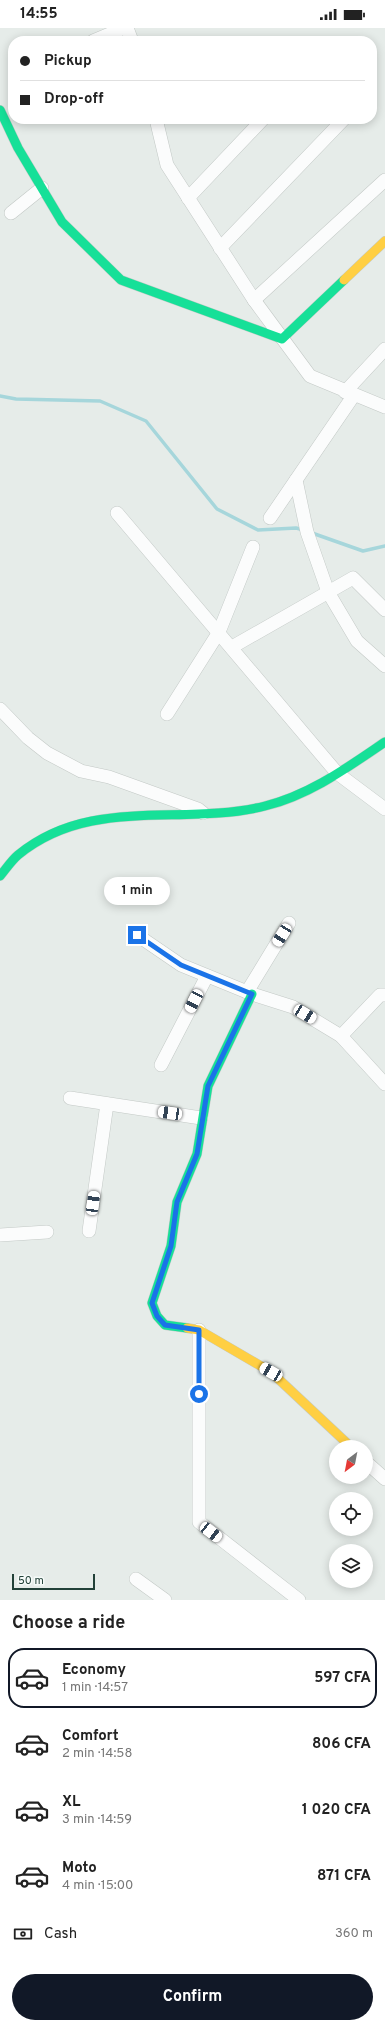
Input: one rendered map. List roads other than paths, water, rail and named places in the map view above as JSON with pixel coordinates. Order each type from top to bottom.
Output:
[{"type":"street","points":[[110,36],[128,31]]},
{"type":"street","points":[[0,110],[18,148],[62,222],[121,280],[282,338]]},
{"type":"street","points":[[157,124],[167,165],[254,300],[310,376],[385,407]]},
{"type":"street","points":[[188,198],[258,124]]},
{"type":"street","points":[[220,248],[339,124]]},
{"type":"street","points":[[254,300],[385,180]]},
{"type":"street","points":[[11,213],[42,188]]},
{"type":"street","points":[[282,338],[385,241]]},
{"type":"street","points":[[270,518],[296,480],[350,393],[385,349]]},
{"type":"street","points":[[296,480],[307,532],[328,592],[357,641],[385,666]]},
{"type":"street","points":[[117,513],[232,647],[337,773],[385,809]]},
{"type":"street","points":[[167,714],[219,632],[253,547]]},
{"type":"street","points":[[232,647],[353,578],[385,610]]},
{"type":"street","points":[[0,709],[28,738],[47,753],[81,771],[109,777],[152,792],[198,809],[205,815]]},
{"type":"street","points":[[0,876],[17,856],[60,828],[85,820],[125,815],[205,815],[230,813],[266,806],[298,794],[337,773],[385,742]]},
{"type":"street","points":[[289,924],[250,993],[208,1086],[201,1118],[197,1154],[177,1202],[171,1246],[152,1303],[157,1316],[165,1325],[199,1330],[271,1372],[344,1440]]},
{"type":"street","points":[[137,935],[181,965],[250,993],[293,1006],[341,1036],[385,1084]]},
{"type":"street","points":[[160,1065],[207,976]]},
{"type":"street","points":[[341,1036],[380,995],[385,994]]},
{"type":"street","points":[[70,1098],[201,1118]]},
{"type":"street","points":[[88,1231],[107,1104]]},
{"type":"street","points":[[0,1235],[47,1232]]},
{"type":"street","points":[[199,1330],[199,1522],[300,1600]]},
{"type":"street","points":[[373,1468],[385,1479]]},
{"type":"street","points":[[136,1579],[165,1600]]},
{"type":"waterway","points":[[0,396],[16,399],[100,401],[146,421],[217,509],[258,530],[296,528],[304,530]]},
{"type":"waterway","points":[[312,533],[363,551],[385,546]]}]
